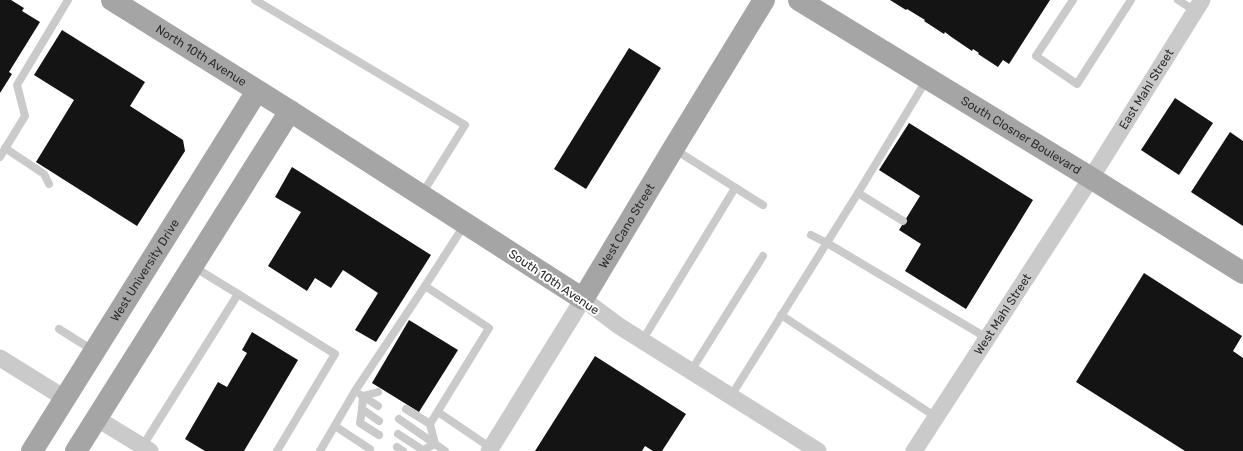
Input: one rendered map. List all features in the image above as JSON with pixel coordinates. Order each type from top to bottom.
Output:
[{"type":"main road","name":"North 10th Avenue","points":[[114,0],[290,111]]},
{"type":"main road","name":"West Cano Street","points":[[583,299],[764,0]]},
{"type":"main road","name":"South Closner Boulevard","points":[[799,0],[1091,178],[1243,273]]},
{"type":"main road","name":"West University Drive","points":[[32,451],[66,399],[257,90]]},
{"type":"main road","name":"South 10th Avenue","points":[[290,111],[583,299]]},
{"type":"main road","points":[[76,451],[290,111]]},
{"type":"street","name":"East Mahl Street","points":[[1091,178],[1198,6]]},
{"type":"street","name":"West Mahl Street","points":[[914,451],[1091,178]]},
{"type":"street","name":"South 10th Avenue","points":[[583,299],[642,341],[818,451]]},
{"type":"street","name":"West Cano Street","points":[[490,449],[583,299]]},
{"type":"street","points":[[0,358],[66,399]]},
{"type":"street","points":[[96,418],[146,449]]},
{"type":"lane","points":[[0,157],[25,116],[17,85],[68,0]]},
{"type":"lane","points":[[255,0],[465,125],[421,195]]},
{"type":"lane","points":[[1073,0],[1036,56],[1078,84],[1131,0]]},
{"type":"lane","points":[[1178,0],[1198,6]]},
{"type":"lane","points":[[731,396],[928,78]]},
{"type":"lane","points":[[5,148],[44,174],[49,184]]},
{"type":"lane","points":[[673,149],[763,205]]},
{"type":"lane","points":[[642,341],[735,188]]},
{"type":"lane","points":[[858,193],[902,220]]},
{"type":"lane","points":[[320,451],[355,391],[465,224]]},
{"type":"lane","points":[[811,235],[987,338]]},
{"type":"lane","points":[[691,371],[763,256]]},
{"type":"lane","points":[[192,266],[335,354],[277,451]]},
{"type":"lane","points":[[424,286],[489,328],[430,424]]},
{"type":"lane","points":[[146,449],[238,294]]},
{"type":"lane","points":[[781,315],[936,417]]},
{"type":"lane","points":[[59,329],[95,351]]},
{"type":"lane","points":[[355,391],[378,406]]},
{"type":"lane","points":[[363,396],[378,392]]},
{"type":"lane","points":[[363,396],[360,423],[379,435]]},
{"type":"lane","points":[[362,409],[379,421]]},
{"type":"lane","points":[[406,409],[430,424],[435,444]]},
{"type":"lane","points":[[438,412],[490,449]]},
{"type":"lane","points":[[399,419],[445,451]]},
{"type":"lane","points":[[335,426],[370,449]]},
{"type":"lane","points":[[398,434],[422,451],[435,444]]},
{"type":"building","points":[[0,0],[11,0],[24,8],[22,11],[40,22],[9,72],[12,74],[0,93]]},
{"type":"building","points":[[890,0],[1050,0],[1009,64],[1003,60],[998,67],[973,49],[972,51],[945,32],[944,34],[924,21],[925,20]]},
{"type":"building","points":[[62,30],[145,82],[130,106],[183,140],[185,151],[137,226],[36,162],[74,100],[34,75]]},
{"type":"building","points":[[629,48],[661,68],[586,189],[554,169]]},
{"type":"building","points":[[1175,98],[1213,123],[1179,175],[1141,150]]},
{"type":"building","points":[[909,123],[1033,200],[966,309],[905,271],[921,244],[899,230],[920,196],[879,170]]},
{"type":"building","points":[[1230,132],[1243,141],[1243,226],[1191,192]]},
{"type":"building","points":[[292,167],[431,255],[376,342],[355,330],[378,293],[343,270],[331,288],[315,278],[307,291],[268,266],[301,212],[275,197]]},
{"type":"building","points":[[1144,273],[1242,336],[1233,351],[1243,358],[1243,451],[1185,451],[1076,382]]},
{"type":"building","points":[[409,320],[458,350],[419,412],[372,383]]},
{"type":"building","points":[[252,332],[298,360],[244,451],[205,451],[185,439],[218,382],[227,387],[247,353],[242,350]]},
{"type":"building","points":[[595,356],[686,414],[662,451],[653,451],[645,446],[642,451],[535,451]]}]
